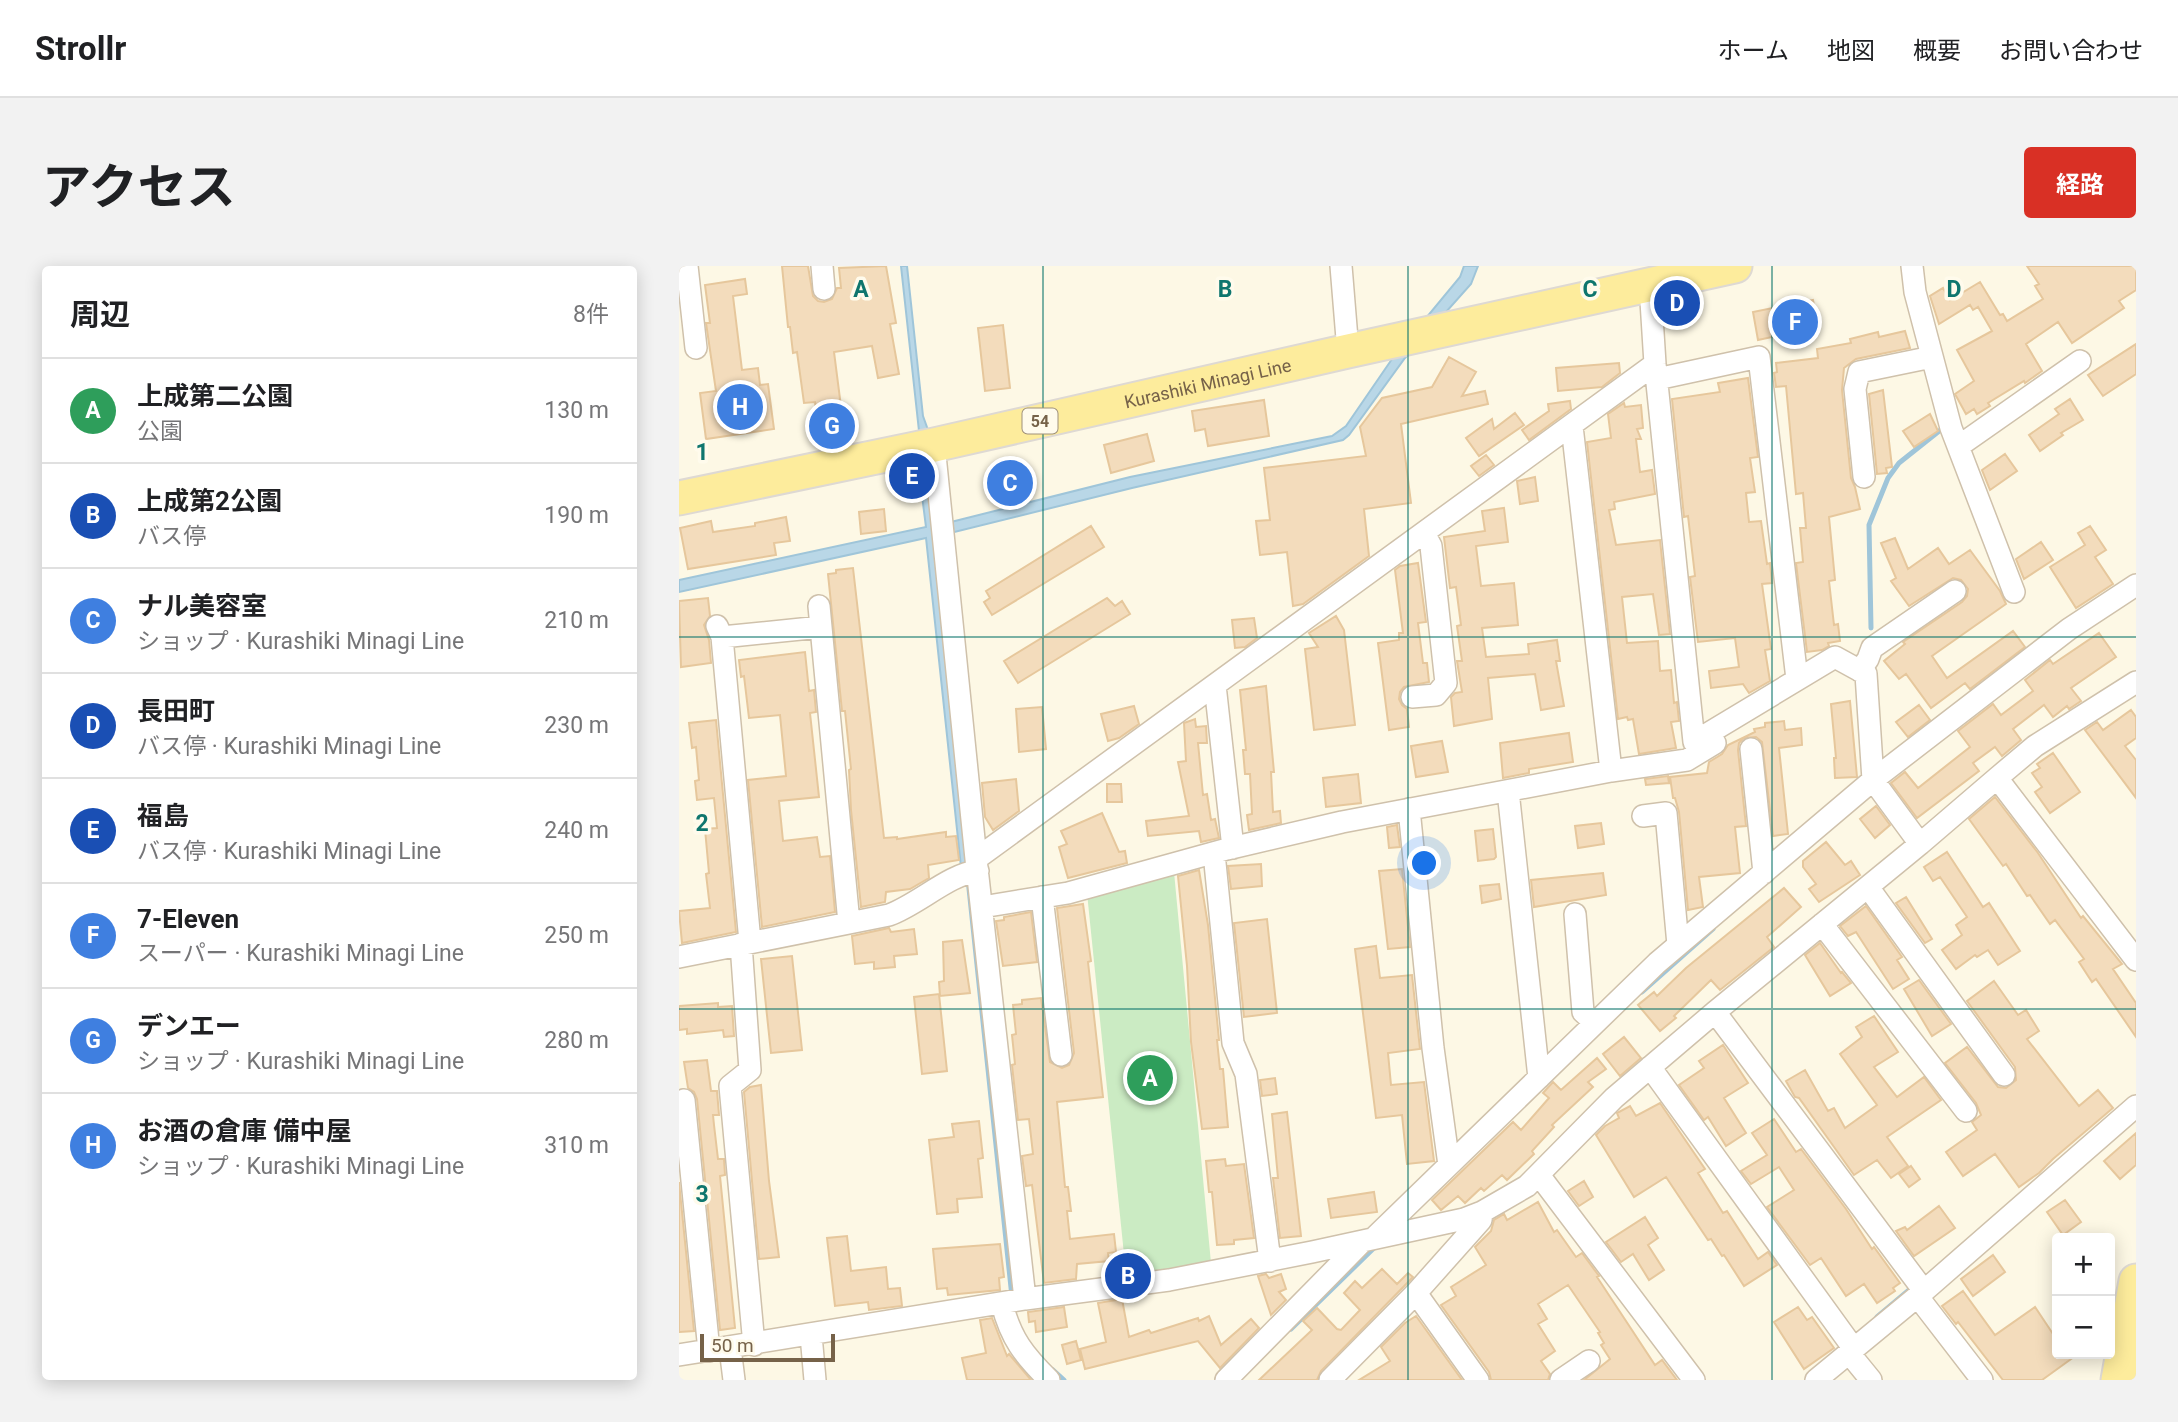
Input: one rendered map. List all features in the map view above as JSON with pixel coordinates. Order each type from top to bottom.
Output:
[{"type":"main road","name":"Kurashiki Minagi Line","points":[[679,498],[934,446],[1735,266]]},
{"type":"main road","points":[[2118,1380],[2136,1281]]},
{"type":"street","points":[[687,266],[696,348]]},
{"type":"street","points":[[822,266],[824,289]]},
{"type":"street","points":[[1341,266],[1348,351]]},
{"type":"street","points":[[1912,266],[1926,358],[2014,592]]},
{"type":"street","points":[[1650,285],[1656,372],[1694,742],[1835,657],[1866,674],[1876,784],[1920,844]]},
{"type":"street","points":[[679,957],[889,915],[908,908],[972,869],[1216,685],[1424,533],[1572,426],[1656,372],[1759,357],[1797,679]]},
{"type":"street","points":[[1864,477],[1855,389],[1859,372],[1926,358]]},
{"type":"street","points":[[1959,446],[2080,361]]},
{"type":"street","points":[[1572,426],[1611,771]]},
{"type":"street","points":[[934,446],[972,869],[982,907],[1013,1301],[1010,1332],[1017,1344],[1049,1380]]},
{"type":"street","points":[[1412,697],[1436,695],[1445,683],[1431,546],[1424,533]]},
{"type":"street","points":[[1226,1380],[1379,1236],[1678,945],[2069,629],[2136,585]]},
{"type":"street","points":[[982,907],[1068,893],[1224,850],[1342,822],[1611,771],[1687,760],[1868,659],[1872,648],[1955,591]]},
{"type":"street","points":[[818,606],[849,923]]},
{"type":"street","points":[[754,1345],[730,1086],[750,1070],[746,943],[719,631],[821,627]]},
{"type":"street","points":[[679,1356],[1013,1301],[1169,1280],[1464,1219],[1482,1212],[1527,1186],[1650,1067],[2035,746],[2136,682]]},
{"type":"street","points":[[1216,685],[1233,1043],[1246,1074],[1270,1261]]},
{"type":"street","points":[[1751,749],[1764,873]]},
{"type":"street","points":[[1997,778],[2136,960]]},
{"type":"street","points":[[1508,790],[1539,1078]]},
{"type":"street","points":[[1409,809],[1433,1048],[1449,1165]]},
{"type":"street","points":[[1643,816],[1666,813],[1678,945]]},
{"type":"street","points":[[1868,887],[2004,1075]]},
{"type":"street","points":[[1042,897],[1061,1055]]},
{"type":"street","points":[[1575,914],[1583,1012],[1595,1023]]},
{"type":"street","points":[[1822,924],[1966,1111]]},
{"type":"street","points":[[1714,1012],[1919,1288],[1982,1380]]},
{"type":"street","points":[[1650,1067],[1851,1347],[1871,1380]]},
{"type":"street","points":[[684,1100],[709,1351]]},
{"type":"street","points":[[1819,1379],[1851,1347],[1919,1288],[2136,1107]]},
{"type":"street","points":[[1539,1175],[1694,1380]]},
{"type":"street","points":[[1330,1380],[1416,1293],[1481,1220],[1482,1212]]},
{"type":"street","points":[[1416,1293],[1478,1380]]},
{"type":"street","points":[[811,1335],[815,1380]]},
{"type":"street","points":[[730,1348],[734,1380]]},
{"type":"street","points":[[1561,1380],[1589,1361]]},
{"type":"green space","points":[[1174,872],[1211,1263],[1126,1274],[1087,893]]},
{"type":"water","points":[[901,266],[907,266],[923,416],[947,523],[1130,477],[1332,436],[1346,426],[1392,359],[1460,277],[1464,266],[1478,266],[1471,284],[1405,358],[1343,440],[938,536],[970,861],[961,867],[926,538],[679,592],[679,580],[926,527],[918,464],[919,431]]},
{"type":"building","points":[[782,266],[808,266],[813,296],[824,302],[832,299],[837,288],[841,288],[839,268],[886,266],[896,323],[890,324],[899,374],[878,378],[872,346],[834,352],[845,438],[820,442],[815,402],[804,403],[797,352],[793,353],[788,327]]},
{"type":"building","points":[[2027,266],[2136,266],[2136,290],[2119,301],[2124,308],[2072,343],[2058,322],[2026,344],[2042,371],[1988,403],[1990,406],[1977,414],[1974,409],[1966,414],[1955,394],[1974,381],[1957,350],[1992,331],[1978,307],[1973,310],[1970,305],[1939,324],[1930,296],[1943,288],[1950,300],[1980,282],[2000,315],[2003,314],[2007,321],[2043,299],[2035,286],[2039,284]]},
{"type":"building","points":[[745,279],[747,294],[733,296],[742,370],[758,368],[760,385],[768,384],[774,429],[706,439],[700,393],[716,391],[706,323],[710,323],[705,285]]},
{"type":"building","points":[[1813,300],[1818,327],[1758,340],[1753,312]]},
{"type":"building","points":[[1003,325],[1010,388],[985,391],[978,328]]},
{"type":"building","points":[[1905,331],[1910,348],[1856,359],[1844,368],[1842,390],[1851,478],[1860,509],[1829,517],[1835,580],[1829,581],[1834,625],[1838,624],[1840,641],[1828,643],[1829,646],[1822,650],[1807,652],[1796,563],[1803,562],[1800,528],[1806,528],[1803,493],[1796,494],[1786,386],[1776,387],[1776,363],[1818,358],[1817,349],[1851,343],[1850,339],[1878,332],[1879,337]]},
{"type":"building","points":[[2136,344],[2136,374],[2103,396],[2088,375]]},
{"type":"building","points":[[1449,357],[1476,372],[1462,396],[1485,391],[1488,404],[1401,424],[1411,503],[1364,509],[1369,556],[1303,604],[1293,606],[1287,552],[1260,555],[1256,521],[1270,520],[1264,468],[1366,456],[1360,427],[1382,398],[1432,387]]},
{"type":"building","points":[[1619,363],[1620,373],[1602,387],[1558,391],[1556,368]]},
{"type":"building","points":[[1748,378],[1758,457],[1750,458],[1755,492],[1746,493],[1749,522],[1761,521],[1772,583],[1762,584],[1771,649],[1765,650],[1770,681],[1749,693],[1743,684],[1711,688],[1709,671],[1739,667],[1735,638],[1698,642],[1690,577],[1695,576],[1688,516],[1684,517],[1672,399],[1720,392],[1718,383]]},
{"type":"building","points":[[1883,390],[1892,467],[1886,468],[1887,473],[1877,474],[1869,394]]},
{"type":"building","points":[[2070,399],[2083,420],[2061,433],[2063,435],[2040,451],[2029,435],[2059,414],[2055,409]]},
{"type":"building","points":[[1264,400],[1269,436],[1208,446],[1205,429],[1195,431],[1192,411]]},
{"type":"building","points":[[1570,401],[1571,409],[1529,440],[1522,430],[1549,411],[1548,404]]},
{"type":"building","points":[[1624,403],[1625,407],[1641,405],[1643,428],[1637,429],[1641,439],[1636,439],[1640,472],[1652,470],[1655,494],[1614,502],[1615,509],[1609,510],[1616,545],[1660,540],[1670,634],[1659,635],[1653,594],[1622,597],[1627,643],[1658,641],[1660,671],[1671,670],[1674,703],[1677,702],[1679,721],[1671,722],[1676,748],[1639,754],[1633,719],[1618,719],[1587,442],[1611,438],[1608,414]]},
{"type":"building","points":[[1515,413],[1524,425],[1479,456],[1466,438],[1492,419],[1494,429]]},
{"type":"building","points":[[1930,414],[1938,431],[1914,447],[1903,431]]},
{"type":"building","points":[[1147,434],[1154,461],[1111,473],[1104,445]]},
{"type":"building","points":[[2005,454],[2017,471],[1990,490],[1982,470]]},
{"type":"building","points":[[1486,455],[1494,465],[1479,476],[1471,466]]},
{"type":"building","points":[[1017,465],[1022,496],[999,499],[994,468]]},
{"type":"building","points":[[1535,477],[1538,501],[1520,504],[1517,481]]},
{"type":"building","points":[[1504,508],[1508,542],[1476,546],[1481,586],[1514,583],[1518,625],[1482,628],[1486,657],[1529,654],[1528,644],[1557,640],[1560,661],[1556,661],[1564,706],[1541,710],[1535,674],[1488,678],[1492,719],[1454,726],[1451,697],[1462,692],[1457,661],[1462,661],[1457,626],[1461,625],[1456,587],[1450,588],[1444,537],[1485,531],[1482,511]]},
{"type":"building","points":[[884,509],[886,531],[861,534],[859,512]]},
{"type":"building","points":[[786,517],[790,541],[774,543],[776,555],[688,569],[680,528],[711,521],[713,532],[755,526],[755,523]]},
{"type":"building","points":[[1091,526],[1104,547],[992,615],[984,602],[990,598],[986,591]]},
{"type":"building","points":[[2090,526],[2106,550],[2095,557],[2113,584],[2076,608],[2050,567],[2085,545],[2078,533]]},
{"type":"building","points":[[1895,538],[1908,569],[1938,548],[1949,564],[1970,550],[2000,591],[2006,604],[1932,656],[1947,678],[2013,631],[2025,647],[1970,689],[1965,683],[1931,708],[1906,674],[1899,679],[1884,661],[1905,644],[1903,642],[1962,602],[1968,589],[1961,580],[1953,578],[1909,606],[1891,581],[1896,578],[1881,543]]},
{"type":"building","points":[[2041,542],[2053,560],[2024,579],[2016,559]]},
{"type":"building","points":[[1418,563],[1426,622],[1418,623],[1423,663],[1427,663],[1429,682],[1404,687],[1399,699],[1407,709],[1409,727],[1389,730],[1378,643],[1399,640],[1399,633],[1403,633],[1395,570],[1400,566]]},
{"type":"building","points":[[853,568],[884,838],[897,839],[946,832],[946,837],[956,836],[959,860],[928,865],[929,878],[910,889],[886,892],[885,902],[861,907],[851,810],[851,769],[845,711],[842,711],[828,574]]},
{"type":"building","points":[[708,598],[710,616],[704,625],[709,640],[711,663],[681,667],[679,601]]},
{"type":"building","points":[[1107,598],[1115,606],[1122,601],[1130,614],[1018,683],[1004,661]]},
{"type":"building","points":[[1336,616],[1344,630],[1355,725],[1314,730],[1305,649],[1318,647],[1309,633]]},
{"type":"building","points":[[1254,618],[1257,638],[1245,647],[1235,648],[1232,620]]},
{"type":"building","points":[[2099,633],[2116,657],[2071,688],[2081,701],[2069,709],[2067,706],[2053,717],[2044,705],[2013,729],[2021,740],[2002,756],[1995,747],[1973,763],[1979,771],[1917,818],[1891,783],[1905,772],[1918,788],[1970,747],[1958,731],[1993,704],[2001,715],[2033,691],[2025,680],[2050,660],[2053,664]]},
{"type":"building","points":[[805,652],[809,691],[814,690],[816,712],[810,713],[819,797],[779,801],[783,841],[817,837],[820,857],[830,856],[835,912],[762,927],[748,780],[786,776],[780,715],[749,718],[744,676],[741,677],[739,660]]},
{"type":"building","points":[[1266,686],[1274,772],[1271,772],[1273,812],[1280,811],[1281,823],[1249,830],[1247,815],[1252,814],[1250,774],[1245,774],[1243,750],[1246,750],[1240,690]]},
{"type":"building","points":[[1850,701],[1857,777],[1835,778],[1831,704]]},
{"type":"building","points":[[1919,705],[1930,720],[1908,737],[1896,722]]},
{"type":"building","points":[[1134,706],[1139,724],[1119,738],[1108,741],[1101,714]]},
{"type":"building","points":[[1042,707],[1046,749],[1019,752],[1016,709]]},
{"type":"building","points":[[2131,710],[2136,717],[2136,738],[2125,746],[2136,760],[2136,798],[2085,730],[2097,722],[2103,730]]},
{"type":"building","points":[[1195,719],[1196,727],[1206,726],[1207,743],[1198,743],[1203,795],[1207,794],[1211,820],[1215,819],[1219,838],[1201,842],[1199,831],[1148,836],[1146,821],[1189,816],[1178,762],[1186,761],[1184,723]]},
{"type":"building","points":[[716,720],[736,932],[682,943],[679,911],[710,908],[705,829],[717,828],[714,798],[697,800],[695,781],[699,780],[696,747],[692,748],[689,723]]},
{"type":"building","points":[[1784,721],[1785,730],[1801,728],[1802,745],[1779,748],[1788,834],[1773,836],[1762,742],[1756,737],[1744,738],[1739,743],[1738,750],[1746,826],[1735,827],[1740,873],[1699,877],[1703,907],[1688,910],[1679,812],[1673,798],[1670,777],[1707,773],[1709,762],[1722,754],[1728,745],[1755,732],[1754,729],[1765,727],[1765,723]]},
{"type":"building","points":[[1569,733],[1573,762],[1529,769],[1529,773],[1503,778],[1500,743]]},
{"type":"building","points":[[1442,741],[1448,772],[1416,777],[1411,746]]},
{"type":"building","points":[[2053,753],[2080,792],[2050,813],[2035,792],[2042,787],[2032,773],[2040,768],[2037,764]]},
{"type":"building","points":[[1358,774],[1361,803],[1326,807],[1323,778]]},
{"type":"building","points":[[1668,776],[1669,783],[1646,785],[1645,779]]},
{"type":"building","points":[[1016,779],[1019,811],[993,830],[985,817],[982,783]]},
{"type":"building","points":[[1107,784],[1121,784],[1122,802],[1107,802]]},
{"type":"building","points":[[1995,797],[2038,853],[2081,918],[2083,916],[2122,964],[2113,969],[2136,1003],[2136,1037],[2096,979],[2092,982],[2079,962],[2084,959],[2055,920],[2050,924],[1969,819]]},
{"type":"building","points":[[1876,806],[1890,825],[1875,838],[1860,819]]},
{"type":"building","points":[[1102,813],[1119,852],[1125,851],[1127,863],[1068,878],[1059,847],[1067,844],[1061,831]]},
{"type":"building","points":[[1601,823],[1604,844],[1578,848],[1575,826]]},
{"type":"building","points":[[1397,825],[1400,847],[1389,848],[1387,827]]},
{"type":"building","points":[[1493,829],[1496,857],[1478,861],[1475,831]]},
{"type":"building","points":[[1826,842],[1845,865],[1851,861],[1860,875],[1819,902],[1809,889],[1816,884],[1803,867],[1803,861]]},
{"type":"building","points":[[1947,852],[1983,907],[1989,903],[2020,951],[1998,965],[1988,950],[1977,957],[1975,955],[1956,969],[1942,950],[1962,935],[1956,925],[1967,917],[1940,877],[1933,881],[1924,867]]},
{"type":"building","points":[[1261,864],[1262,886],[1231,889],[1228,866]]},
{"type":"building","points":[[1402,869],[1410,947],[1388,949],[1379,871]]},
{"type":"building","points":[[1199,870],[1208,925],[1217,1040],[1220,1069],[1223,1069],[1228,1127],[1202,1129],[1191,1042],[1178,876]]},
{"type":"building","points":[[1603,873],[1606,895],[1534,907],[1531,880]]},
{"type":"building","points":[[1499,884],[1501,899],[1482,903],[1480,886]]},
{"type":"building","points":[[1784,888],[1801,907],[1767,937],[1774,947],[1720,990],[1711,980],[1674,1016],[1676,1018],[1660,1031],[1638,1005],[1654,992],[1657,996],[1686,968]]},
{"type":"building","points":[[1906,897],[1932,939],[1925,943],[1896,903]]},
{"type":"building","points":[[1083,904],[1103,1097],[1057,1102],[1065,1187],[1068,1187],[1071,1211],[1067,1211],[1070,1239],[1114,1234],[1116,1252],[1108,1253],[1109,1261],[1077,1264],[1076,1279],[1044,1283],[1032,1185],[1026,1186],[1022,1156],[1033,1154],[1029,1119],[1018,1120],[1012,1065],[1015,1064],[1012,1035],[1016,1034],[1013,1005],[1022,1004],[1022,1000],[1041,998],[1050,1062],[1062,1068],[1069,1065],[1074,1053],[1057,908]]},
{"type":"building","points":[[1866,906],[1902,957],[1897,960],[1909,979],[1893,989],[1856,932],[1848,936],[1840,926]]},
{"type":"building","points":[[1031,912],[1037,962],[1003,966],[996,921]]},
{"type":"building","points":[[1267,919],[1277,1013],[1244,1017],[1234,923]]},
{"type":"building","points":[[889,928],[891,932],[914,929],[917,954],[894,956],[895,967],[874,969],[874,962],[855,964],[852,936]]},
{"type":"building","points":[[962,940],[970,993],[940,996],[939,982],[944,981],[943,942]]},
{"type":"building","points":[[1820,943],[1851,983],[1830,996],[1805,955]]},
{"type":"building","points":[[1376,946],[1380,978],[1412,975],[1420,1049],[1388,1053],[1391,1085],[1424,1082],[1434,1161],[1407,1164],[1402,1115],[1376,1118],[1355,949]]},
{"type":"building","points":[[792,956],[802,1050],[771,1053],[761,959]]},
{"type":"building","points":[[1919,980],[1951,1024],[1932,1036],[1904,989]]},
{"type":"building","points":[[1994,981],[2018,1015],[2026,1010],[2039,1031],[2027,1039],[2079,1106],[2098,1090],[2113,1108],[2039,1173],[2019,1187],[1995,1154],[1963,1176],[1946,1152],[1977,1130],[1972,1122],[1981,1115],[1976,1103],[1945,1063],[1967,1047],[1998,1087],[2006,1088],[2016,1080],[2015,1067],[1967,1001]]},
{"type":"building","points":[[939,994],[947,1071],[922,1074],[914,997]]},
{"type":"building","points":[[718,1003],[718,1007],[732,1006],[734,1036],[724,1037],[723,1030],[687,1034],[687,1029],[679,1030],[679,1006]]},
{"type":"building","points":[[1874,1016],[1898,1052],[1874,1067],[1897,1097],[1924,1077],[1941,1100],[1887,1137],[1908,1166],[1891,1178],[1877,1160],[1854,1175],[1786,1081],[1805,1070],[1828,1111],[1834,1108],[1845,1128],[1877,1105],[1840,1054],[1862,1037],[1856,1027]]},
{"type":"building","points":[[1624,1037],[1641,1058],[1620,1076],[1603,1054]]},
{"type":"building","points":[[1723,1045],[1748,1083],[1724,1098],[1746,1133],[1726,1146],[1708,1117],[1704,1120],[1679,1085],[1704,1068],[1699,1061]]},
{"type":"building","points":[[1597,1058],[1606,1069],[1588,1082],[1593,1087],[1552,1125],[1554,1127],[1532,1151],[1534,1154],[1507,1180],[1502,1175],[1484,1191],[1481,1188],[1465,1203],[1458,1196],[1441,1210],[1432,1200],[1513,1122],[1521,1130],[1549,1098],[1543,1093],[1553,1082],[1561,1090]]},
{"type":"building","points":[[707,1060],[711,1091],[717,1091],[719,1115],[713,1115],[718,1159],[724,1159],[725,1175],[720,1176],[735,1328],[720,1330],[697,1099],[694,1092],[688,1088],[684,1062]]},
{"type":"building","points":[[1275,1078],[1277,1094],[1262,1096],[1260,1080]]},
{"type":"building","points":[[761,1085],[779,1257],[759,1259],[744,1092],[750,1087]]},
{"type":"building","points":[[1660,1103],[1705,1169],[1698,1173],[1723,1213],[1727,1211],[1758,1259],[1768,1252],[1777,1265],[1744,1286],[1724,1255],[1722,1256],[1711,1239],[1708,1240],[1666,1177],[1634,1197],[1596,1135],[1619,1118],[1617,1113],[1630,1106],[1636,1116]]},
{"type":"building","points":[[1287,1112],[1301,1236],[1280,1238],[1273,1178],[1278,1178],[1272,1114]]},
{"type":"building","points":[[1774,1119],[1796,1152],[1801,1149],[1872,1249],[1874,1247],[1900,1283],[1893,1288],[1895,1291],[1877,1303],[1864,1284],[1846,1296],[1821,1258],[1810,1265],[1767,1207],[1794,1190],[1779,1167],[1751,1184],[1741,1171],[1767,1155],[1752,1133]]},
{"type":"building","points":[[979,1121],[983,1158],[978,1159],[982,1197],[957,1199],[958,1212],[937,1214],[929,1140],[954,1137],[952,1124]]},
{"type":"building","points":[[2136,1133],[2136,1165],[2120,1179],[2104,1161]]},
{"type":"building","points":[[1225,1159],[1226,1166],[1244,1164],[1254,1238],[1234,1240],[1234,1244],[1217,1245],[1206,1161]]},
{"type":"building","points":[[1911,1166],[1920,1179],[1909,1187],[1899,1174]]},
{"type":"building","points":[[1584,1181],[1593,1197],[1579,1206],[1568,1191]]},
{"type":"building","points":[[679,1182],[694,1331],[679,1332]]},
{"type":"building","points":[[1374,1192],[1377,1212],[1331,1218],[1328,1199]]},
{"type":"building","points":[[2065,1200],[2081,1222],[2062,1233],[2047,1212]]},
{"type":"building","points":[[1538,1202],[1554,1232],[1557,1230],[1576,1257],[1582,1253],[1599,1276],[1597,1277],[1655,1365],[1662,1360],[1677,1380],[1584,1380],[1610,1359],[1601,1345],[1604,1343],[1598,1333],[1600,1332],[1568,1285],[1538,1304],[1547,1319],[1538,1324],[1555,1351],[1541,1361],[1550,1374],[1548,1380],[1491,1380],[1489,1372],[1441,1305],[1456,1296],[1451,1287],[1486,1265],[1475,1247],[1491,1231],[1494,1220],[1504,1214],[1507,1220]]},
{"type":"building","points":[[1939,1206],[1955,1228],[1914,1256],[1896,1231],[1905,1227],[1907,1230]]},
{"type":"building","points":[[1645,1217],[1658,1238],[1648,1245],[1664,1270],[1649,1280],[1633,1254],[1621,1262],[1606,1242]]},
{"type":"building","points":[[847,1236],[851,1271],[886,1267],[888,1289],[900,1288],[902,1306],[869,1310],[868,1302],[835,1306],[827,1238]]},
{"type":"building","points":[[1000,1244],[1004,1277],[999,1278],[1000,1290],[948,1295],[947,1288],[937,1289],[933,1249]]},
{"type":"building","points":[[1993,1255],[2005,1272],[1973,1296],[1961,1279]]},
{"type":"building","points":[[1382,1269],[1397,1284],[1408,1273],[1413,1277],[1321,1371],[1317,1380],[1259,1380],[1312,1330],[1303,1321],[1317,1308],[1341,1330],[1360,1310],[1344,1293],[1355,1281],[1362,1288]]},
{"type":"building","points":[[1266,1274],[1269,1278],[1281,1274],[1286,1289],[1279,1292],[1286,1300],[1271,1315],[1258,1276]]},
{"type":"building","points":[[1963,1291],[1995,1335],[2035,1307],[2052,1332],[2052,1359],[2071,1359],[2042,1380],[2003,1380],[1958,1322],[1956,1324],[1942,1306]]},
{"type":"building","points":[[1122,1299],[1129,1337],[1198,1318],[1199,1321],[1209,1316],[1221,1345],[1251,1319],[1259,1328],[1220,1368],[1198,1341],[1085,1369],[1080,1349],[1106,1342],[1098,1303]]},
{"type":"building","points":[[1064,1307],[1067,1327],[1036,1332],[1035,1321],[1029,1322],[1028,1312]]},
{"type":"building","points":[[1798,1307],[1807,1320],[1812,1317],[1834,1348],[1804,1369],[1774,1322]]},
{"type":"building","points":[[1416,1316],[1462,1380],[1359,1380],[1390,1361],[1381,1347]]},
{"type":"building","points":[[992,1318],[1007,1356],[1009,1354],[1031,1380],[967,1380],[962,1358],[986,1353],[980,1320]]},
{"type":"building","points":[[1076,1341],[1081,1360],[1067,1364],[1062,1345]]},
{"type":"waterway","points":[[1871,628],[1869,525],[1888,478],[1899,463],[1943,428],[1942,425]]},
{"type":"waterway","points":[[968,879],[1012,1297]]},
{"type":"waterway","points":[[1642,992],[1713,929]]},
{"type":"waterway","points":[[1291,1329],[1377,1245]]},
{"type":"waterway","points":[[1877,1317],[1915,1285]]},
{"type":"waterway","points":[[1053,1370],[1064,1380]]},
{"type":"place","name":"長田町","points":[[1677,303]]},
{"type":"place","name":"7-Eleven","points":[[1795,322]]},
{"type":"place","name":"お酒の倉庫 備中屋","points":[[740,407]]},
{"type":"place","name":"デンエー","points":[[832,426]]},
{"type":"place","name":"福島","points":[[912,476]]},
{"type":"place","name":"ナル美容室","points":[[1010,483]]},
{"type":"place","name":"上成第二公園","points":[[1150,1078]]},
{"type":"place","name":"上成第2公園","points":[[1128,1276]]}]
